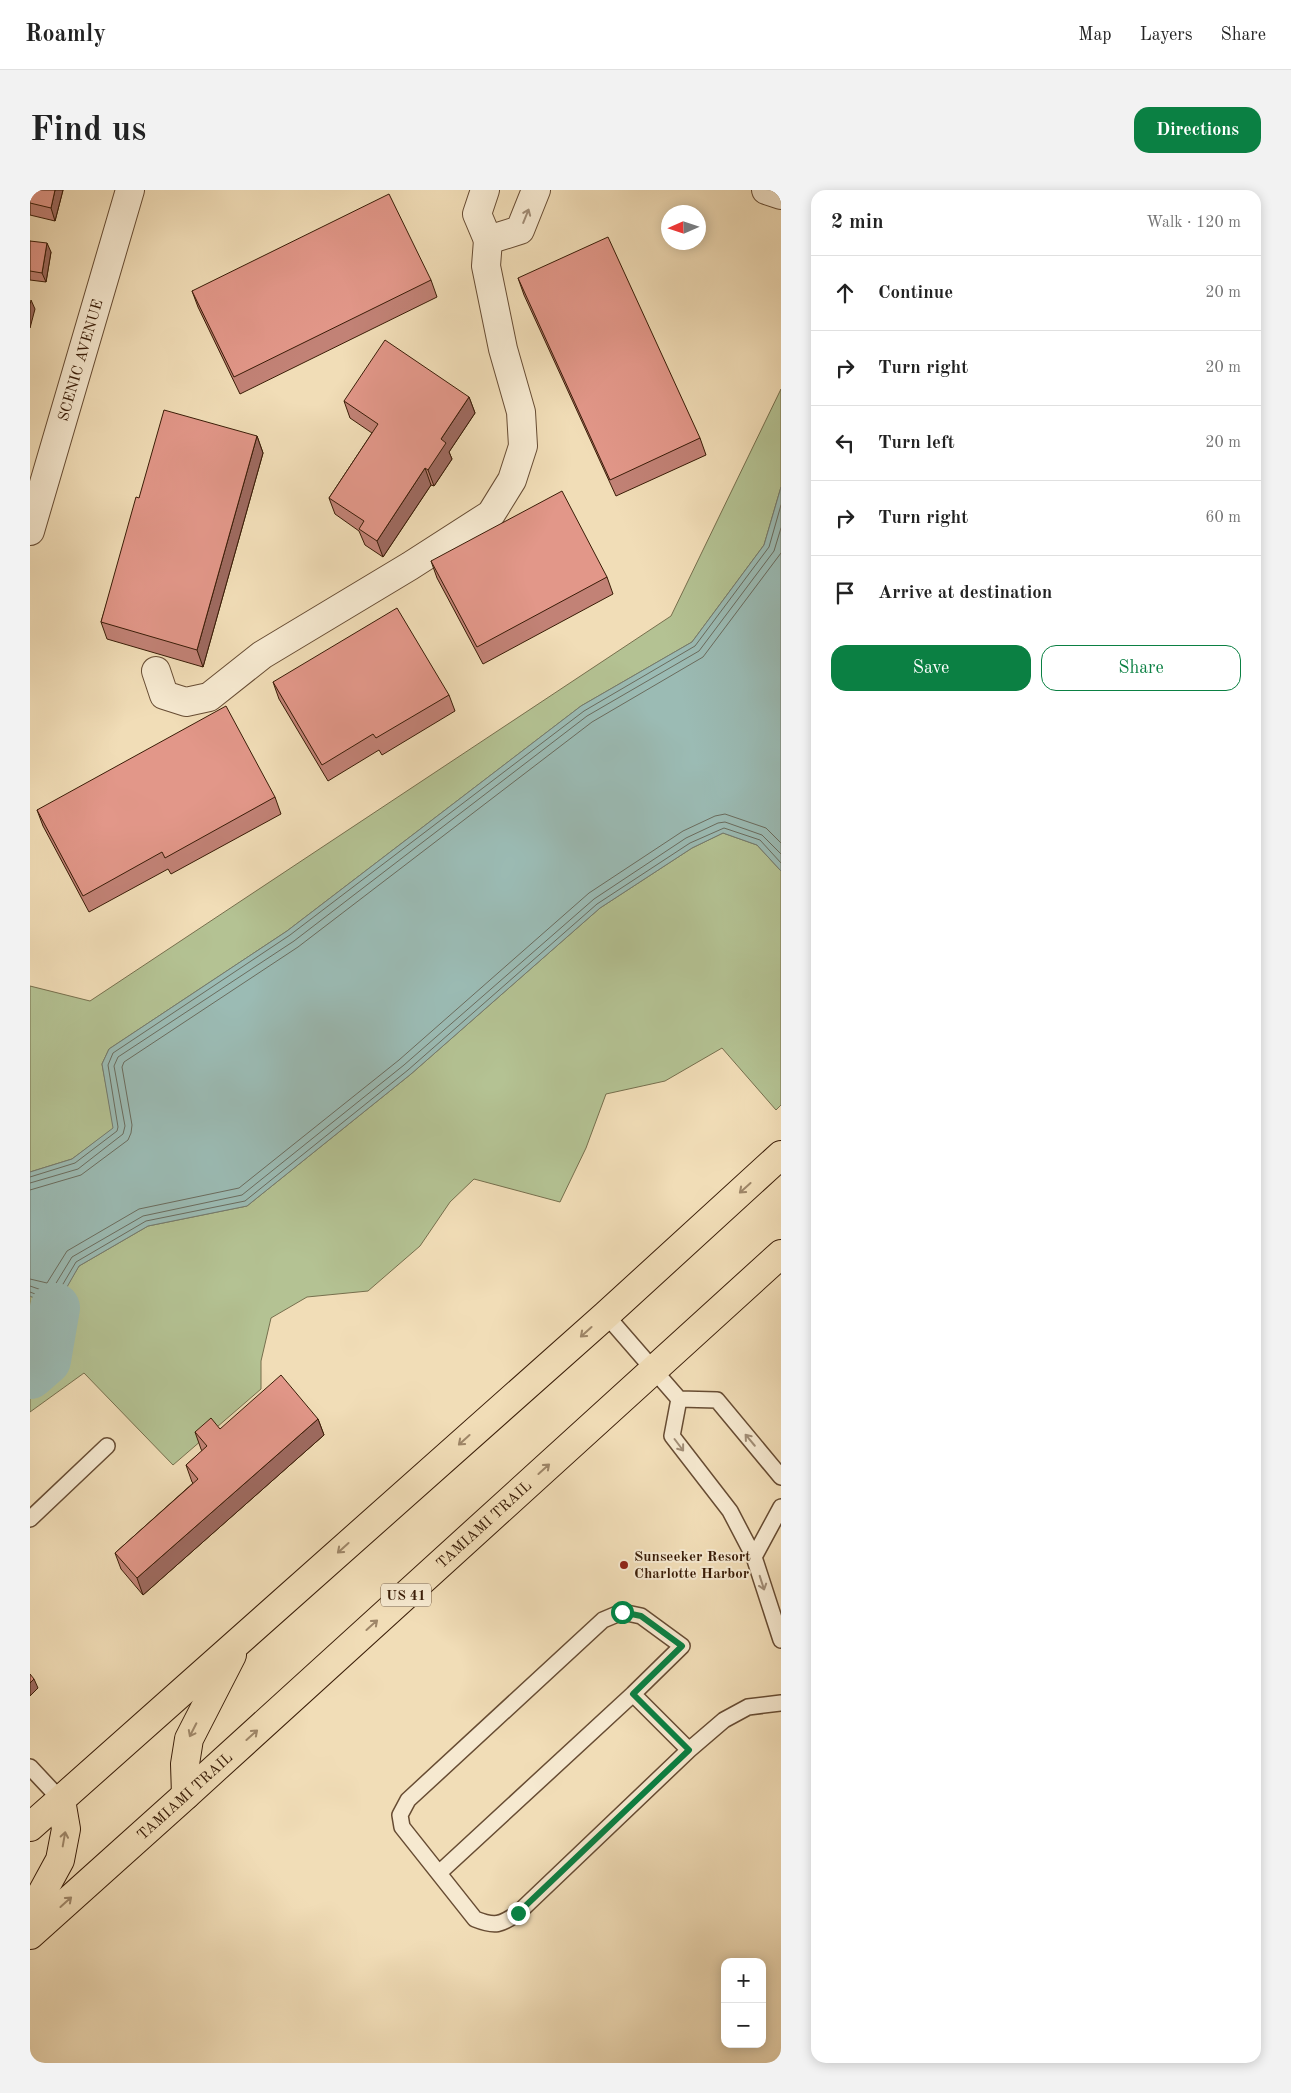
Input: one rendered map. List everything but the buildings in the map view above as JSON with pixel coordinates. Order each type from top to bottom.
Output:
[{"type":"main road","points":[[30,1828],[606,1314],[781,1155]]},
{"type":"main road","name":"TAMIAMI TRAIL","points":[[30,1935],[781,1254]]},
{"type":"main road","points":[[186,1795],[184,1764],[189,1739],[239,1640]]},
{"type":"main road","points":[[30,1915],[60,1860],[66,1829],[61,1800]]},
{"type":"street","name":"SCENIC AVENUE","points":[[30,531],[130,190]]},
{"type":"street","points":[[156,672],[164,694],[186,702],[209,697],[262,655],[410,566],[491,514],[512,480],[523,446],[521,412],[503,349],[486,266],[488,240],[477,214],[485,190]]},
{"type":"street","points":[[488,240],[520,230],[536,190]]},
{"type":"street","points":[[766,190],[781,195]]},
{"type":"lane","points":[[606,1314],[679,1399],[717,1400],[781,1477]]},
{"type":"lane","points":[[679,1399],[672,1436],[730,1511],[754,1557],[781,1640]]},
{"type":"lane","points":[[30,1520],[107,1446]]},
{"type":"lane","points":[[754,1557],[781,1507]]},
{"type":"lane","points":[[439,1873],[633,1694],[682,1646],[641,1616],[622,1612],[603,1620],[408,1800],[400,1815],[402,1827],[475,1919],[490,1925],[505,1922],[518,1913],[689,1750],[724,1720],[748,1707],[781,1703]]},
{"type":"lane","points":[[633,1694],[689,1750]]},
{"type":"lane","points":[[30,1767],[61,1800]]},
{"type":"green space","points":[[781,389],[781,487],[764,545],[692,642],[581,706],[287,931],[109,1049],[102,1064],[114,1128],[72,1159],[30,1172],[30,986],[90,1001],[671,616]]},
{"type":"green space","points":[[723,833],[757,845],[781,871],[781,1105],[776,1110],[722,1048],[665,1081],[606,1094],[586,1148],[560,1202],[474,1179],[450,1202],[420,1246],[368,1291],[307,1297],[271,1318],[261,1361],[261,1389],[173,1465],[84,1373],[30,1412],[30,1296],[54,1308],[79,1266],[148,1226],[247,1206],[411,1074],[600,908],[692,848]]},
{"type":"water","points":[[781,487],[781,871],[757,845],[723,833],[692,848],[600,908],[411,1074],[247,1206],[148,1226],[79,1266],[55,1308],[30,1296],[30,1172],[72,1159],[113,1128],[102,1064],[109,1049],[287,931],[581,706],[692,642],[764,545]]},
{"type":"waterway","points":[[30,1374],[46,1360],[55,1308]]},
{"type":"place","name":"Sunseeker Resort Charlotte Harbor","points":[[624,1565]]},
{"type":"route","points":[[518,1913],[689,1750],[633,1694],[682,1646],[641,1616],[622,1612]]}]
